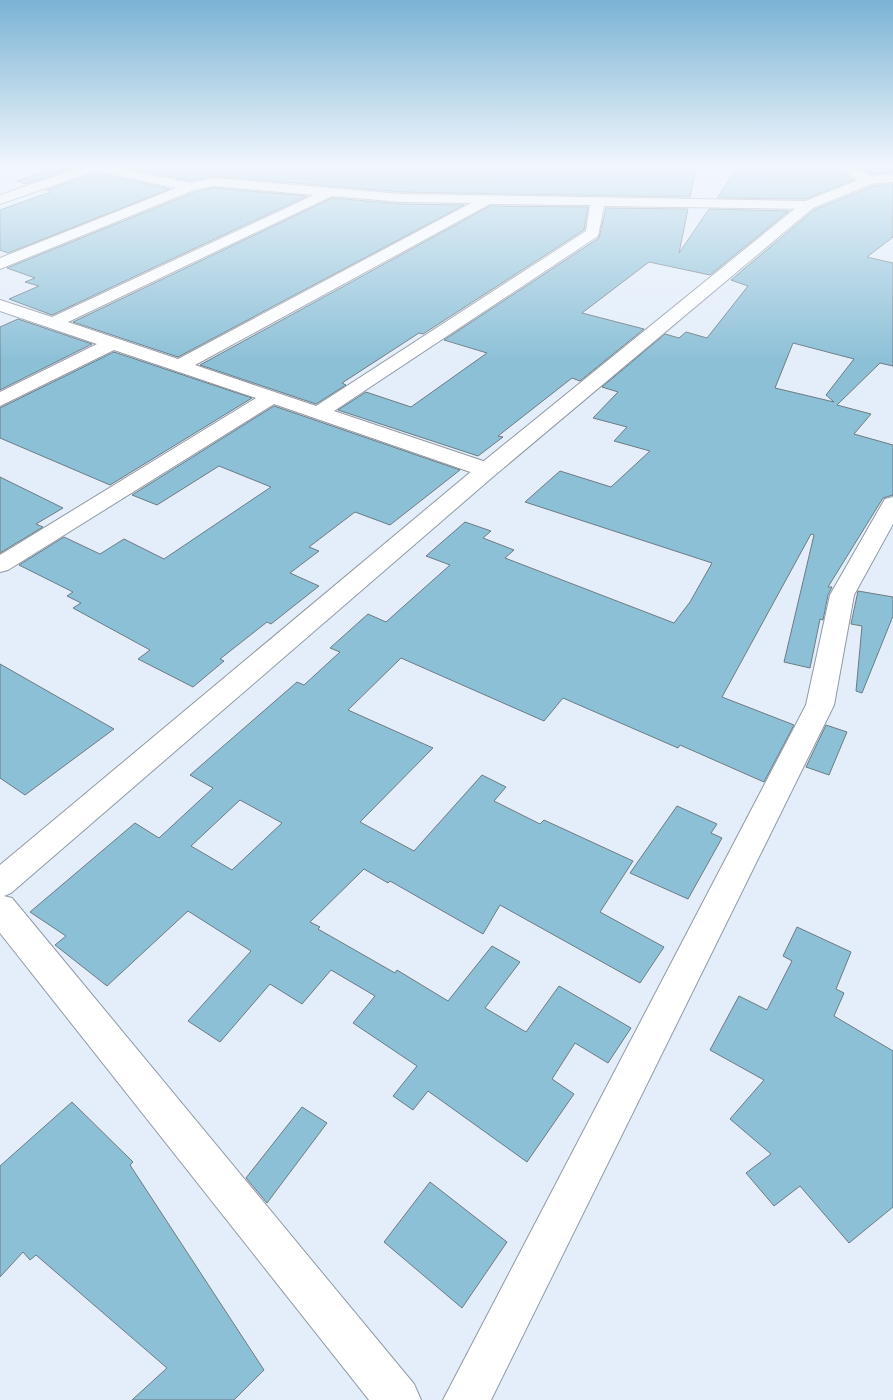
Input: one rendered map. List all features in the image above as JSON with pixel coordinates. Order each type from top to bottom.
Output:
[{"type":"street","points":[[0,264],[84,230]]},
{"type":"street","points":[[53,323],[249,230]]},
{"type":"street","points":[[179,366],[431,230]]},
{"type":"street","points":[[318,413],[593,233],[593,230]]},
{"type":"street","points":[[0,884],[487,470],[777,230]]},
{"type":"street","points":[[0,305],[487,470]]},
{"type":"street","points":[[0,400],[111,344]]},
{"type":"street","points":[[0,565],[272,397]]},
{"type":"street","points":[[466,1400],[820,705],[842,595],[893,504]]},
{"type":"street","points":[[0,908],[398,1400]]},
{"type":"building","points":[[0,230],[65,230],[8,253],[0,250]]},
{"type":"building","points":[[100,230],[233,230],[52,315],[9,299],[39,286],[25,282],[35,278],[7,268]]},
{"type":"building","points":[[264,230],[416,230],[178,357],[73,322]]},
{"type":"building","points":[[446,230],[583,230],[423,334],[419,333],[342,383],[346,385],[316,404],[200,365]]},
{"type":"building","points":[[601,230],[684,230],[679,253],[694,230],[765,230],[710,275],[649,262],[582,313],[644,329],[580,381],[572,378],[498,436],[503,437],[478,456],[338,410],[366,392],[411,407],[487,353],[444,340],[599,238]]},
{"type":"building","points":[[790,230],[893,230],[893,237],[867,257],[893,263],[893,366],[880,363],[837,405],[871,414],[854,434],[893,445],[893,495],[883,498],[828,587],[832,587],[828,595],[823,620],[820,619],[810,668],[784,662],[814,535],[811,534],[722,697],[794,725],[764,782],[680,745],[678,748],[563,698],[544,721],[401,658],[348,710],[433,748],[360,822],[414,851],[482,775],[506,787],[494,801],[540,824],[544,820],[633,861],[600,912],[664,947],[640,983],[500,905],[483,934],[390,881],[388,883],[364,869],[310,922],[320,927],[318,929],[395,973],[397,970],[448,1001],[492,946],[520,962],[485,1008],[526,1032],[559,986],[631,1028],[608,1063],[575,1043],[552,1079],[574,1094],[527,1162],[428,1091],[413,1110],[393,1096],[417,1066],[353,1023],[375,996],[331,970],[302,1004],[270,984],[220,1042],[188,1021],[251,951],[188,911],[107,986],[55,945],[66,936],[30,912],[135,823],[159,838],[213,788],[190,775],[297,682],[304,685],[340,652],[330,648],[368,614],[386,622],[450,565],[426,556],[465,522],[491,531],[483,538],[514,550],[505,558],[674,623],[690,602],[712,563],[525,502],[560,471],[611,487],[650,451],[614,441],[627,427],[593,418],[618,392],[602,387],[665,334],[679,338],[686,332],[707,338],[748,286],[731,280]],"holes":[[[793,343],[854,359],[826,395],[834,402],[775,388]],[[240,800],[282,823],[232,870],[191,846]]]},
{"type":"building","points":[[18,319],[92,344],[0,390],[0,327]]},
{"type":"building","points":[[114,352],[252,398],[110,485],[0,438],[0,408]]},
{"type":"building","points":[[274,406],[460,470],[390,525],[355,512],[309,547],[319,551],[290,573],[319,586],[271,624],[267,622],[220,659],[224,661],[193,687],[138,659],[150,650],[73,608],[81,603],[67,596],[73,592],[19,565],[64,537],[100,554],[124,539],[164,559],[271,487],[219,466],[157,505],[132,495]]},
{"type":"building","points":[[0,477],[63,508],[36,524],[43,527],[0,553]]},
{"type":"building","points":[[858,591],[893,597],[893,616],[862,693],[856,691],[862,626],[851,624]]},
{"type":"building","points":[[0,664],[114,729],[25,795],[0,778]]},
{"type":"building","points":[[826,725],[847,732],[829,775],[806,767]]},
{"type":"building","points":[[677,806],[717,824],[711,833],[722,838],[688,899],[630,873]]},
{"type":"building","points":[[797,927],[851,952],[836,989],[844,993],[834,1016],[893,1051],[893,1207],[849,1243],[800,1186],[774,1206],[746,1173],[771,1154],[730,1119],[764,1080],[710,1050],[739,996],[767,1010],[792,961],[783,956]]},
{"type":"building","points":[[72,1102],[133,1162],[130,1165],[264,1370],[234,1400],[132,1400],[167,1368],[36,1255],[30,1260],[23,1252],[0,1277],[0,1166]]},
{"type":"building","points":[[302,1107],[327,1123],[267,1203],[246,1178]]},
{"type":"building","points":[[430,1182],[507,1242],[462,1308],[384,1242]]}]
